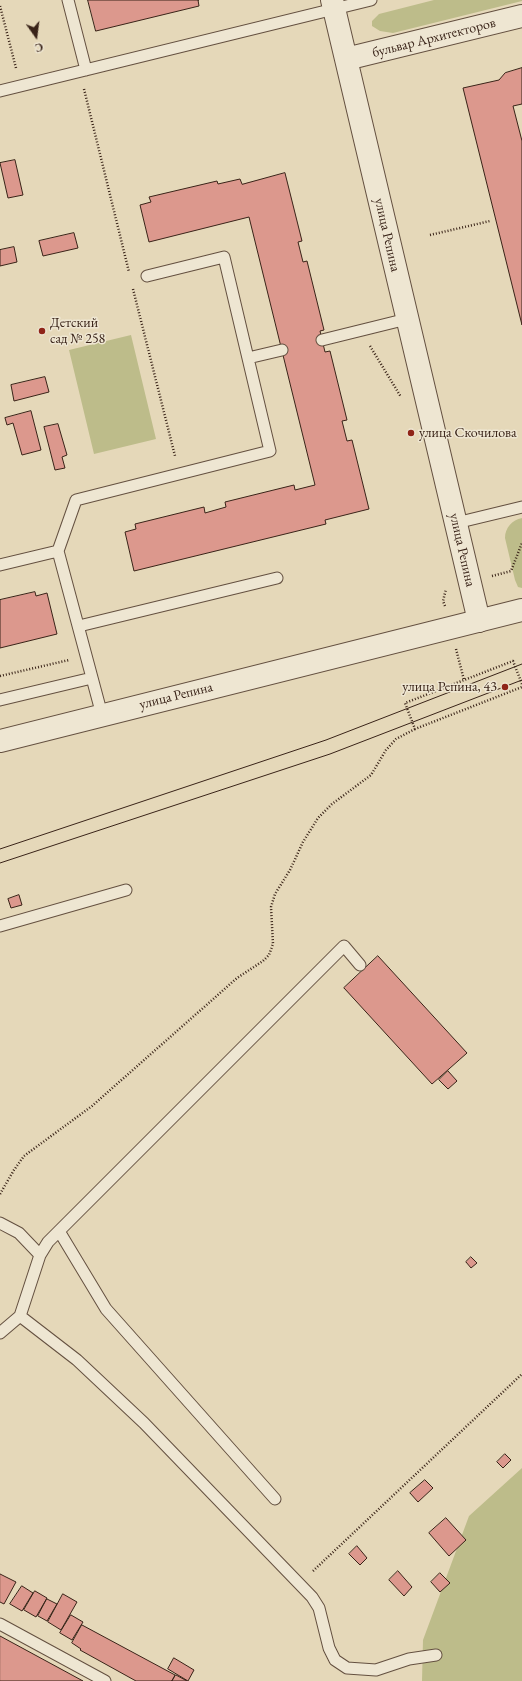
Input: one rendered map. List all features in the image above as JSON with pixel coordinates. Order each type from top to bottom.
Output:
[{"type":"street","name":"улица Репина","points":[[0,741],[479,621],[333,5]]},
{"type":"street","name":"бульвар Архитекторов","points":[[346,59],[522,16]]},
{"type":"street","points":[[479,621],[522,610]]},
{"type":"lane","points":[[68,0],[86,70]]},
{"type":"lane","points":[[0,91],[333,5],[371,0]]},
{"type":"lane","points":[[102,715],[58,551],[76,500],[270,451],[224,257],[147,276]]},
{"type":"lane","points":[[322,340],[407,319]]},
{"type":"lane","points":[[248,358],[282,350]]},
{"type":"lane","points":[[456,523],[522,507]]},
{"type":"lane","points":[[0,565],[58,551]]},
{"type":"lane","points":[[79,626],[277,578]]},
{"type":"lane","points":[[0,700],[92,678]]},
{"type":"lane","points":[[0,926],[126,890]]},
{"type":"lane","points":[[0,1333],[20,1316],[40,1255],[48,1242],[344,946],[360,965]]},
{"type":"lane","points":[[0,1223],[19,1233],[40,1255]]},
{"type":"lane","points":[[59,1231],[106,1308],[275,1499]]},
{"type":"lane","points":[[20,1316],[77,1360],[144,1423],[312,1597],[319,1608],[329,1648],[335,1660],[347,1668],[376,1670],[409,1659],[436,1655]]},
{"type":"lane","points":[[0,1624],[105,1681]]},
{"type":"path","points":[[0,6],[21,86]]},
{"type":"path","points":[[430,235],[490,220]]},
{"type":"path","points":[[0,676],[74,657]]},
{"type":"path","points":[[415,729],[405,703],[513,661],[522,684]]},
{"type":"path","points":[[0,1194],[24,1156],[92,1106],[237,978],[263,961],[269,955],[273,944],[271,907],[275,894],[290,870],[318,818],[332,804],[371,775],[386,750],[396,738],[415,729],[522,687]]},
{"type":"path","points":[[312,1572],[522,1374]]},
{"type":"shaded area","points":[[434,0],[522,1],[393,33],[380,31],[372,26],[372,21],[379,14]]},
{"type":"shaded area","points":[[131,335],[156,439],[94,454],[69,350]]},
{"type":"shaded area","points":[[522,518],[522,588],[518,587],[515,580],[505,534],[510,525]]},
{"type":"shaded area","points":[[522,1468],[522,1681],[422,1681],[423,1640],[469,1516]]},
{"type":"building","points":[[88,0],[198,0],[199,6],[96,31]]},
{"type":"building","points":[[522,68],[522,104],[513,106],[522,141],[522,325],[463,88],[499,80],[505,73]]},
{"type":"building","points":[[15,160],[23,195],[8,198],[0,163]]},
{"type":"building","points":[[285,173],[302,241],[298,242],[303,262],[307,261],[324,330],[320,331],[325,352],[330,351],[347,420],[342,421],[347,441],[352,440],[369,509],[325,520],[326,524],[134,571],[125,532],[136,529],[135,524],[204,507],[205,513],[226,507],[225,502],[294,485],[295,490],[315,485],[249,217],[149,242],[140,205],[151,202],[149,197],[217,181],[218,184],[240,179],[242,184]]},
{"type":"building","points":[[74,233],[78,248],[43,256],[39,241]]},
{"type":"building","points":[[14,247],[17,262],[0,266],[0,250]]},
{"type":"building","points":[[45,377],[49,392],[14,401],[11,385]]},
{"type":"building","points":[[31,411],[41,450],[22,455],[13,423],[7,425],[5,418]]},
{"type":"building","points":[[58,424],[67,455],[62,457],[65,468],[55,470],[44,427]]},
{"type":"building","points":[[35,592],[36,596],[47,593],[57,634],[0,648],[0,600]]},
{"type":"building","points":[[19,895],[22,905],[11,908],[8,899]]},
{"type":"building","points":[[378,956],[467,1053],[432,1084],[344,988]]},
{"type":"building","points":[[448,1071],[457,1081],[448,1089],[439,1080]]},
{"type":"building","points":[[471,1257],[477,1263],[471,1268],[466,1262]]},
{"type":"building","points":[[505,1454],[511,1460],[503,1468],[497,1462]]},
{"type":"building","points":[[425,1480],[433,1488],[418,1502],[410,1493]]},
{"type":"building","points":[[446,1518],[466,1540],[449,1556],[429,1533]]},
{"type":"building","points":[[357,1546],[367,1558],[360,1565],[349,1554]]},
{"type":"building","points":[[398,1571],[412,1587],[404,1596],[389,1580]]},
{"type":"building","points":[[440,1573],[450,1583],[440,1592],[431,1582]]},
{"type":"building","points":[[0,1574],[16,1582],[4,1604],[0,1602]]},
{"type":"building","points":[[22,1586],[33,1593],[22,1611],[10,1604]]},
{"type":"building","points":[[35,1591],[47,1598],[36,1617],[24,1610]]},
{"type":"building","points":[[63,1594],[77,1602],[61,1630],[48,1622]]},
{"type":"building","points":[[47,1599],[57,1604],[47,1621],[38,1616]]},
{"type":"building","points":[[71,1615],[83,1622],[72,1640],[60,1633]]},
{"type":"building","points":[[82,1625],[175,1675],[172,1681],[136,1681],[80,1650],[81,1649],[72,1643]]},
{"type":"building","points":[[0,1636],[83,1681],[0,1681]]},
{"type":"building","points":[[174,1658],[194,1670],[188,1681],[168,1669]]},
{"type":"building","points":[[176,1675],[187,1681],[172,1681]]},
{"type":"tram line","points":[[0,849],[326,740],[522,664]]},
{"type":"tram line","points":[[0,863],[330,754],[522,680]]},
{"type":"place","name":"Детский сад № 258","points":[[42,331]]},
{"type":"place","name":"улица Скочилова","points":[[411,433]]},
{"type":"place","name":"улица Репина, 43","points":[[505,687]]}]
